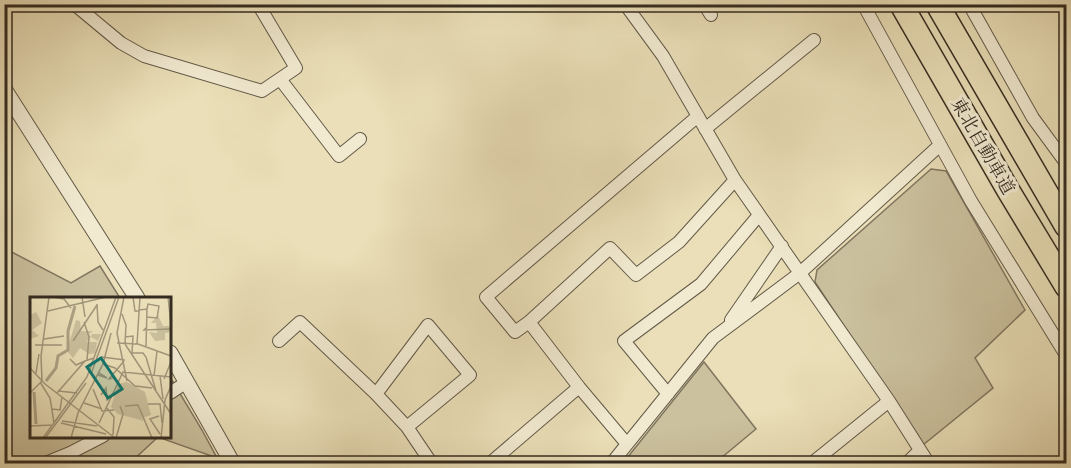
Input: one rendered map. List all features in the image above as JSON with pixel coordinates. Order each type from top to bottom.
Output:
[{"type":"highway","name":"東北自動車道","points":[[901,4],[1066,286]]},
{"type":"highway","name":"東北自動車道","points":[[937,4],[1066,226]]},
{"type":"street","points":[[74,4],[121,43],[144,56],[262,91],[296,68],[258,4]]},
{"type":"street","points":[[625,4],[663,57],[735,180],[889,401],[928,464]]},
{"type":"street","points":[[863,4],[971,201],[1066,355]]},
{"type":"street","points":[[969,4],[1033,118],[1066,163]]},
{"type":"street","points":[[705,129],[814,40]]},
{"type":"street","points":[[279,79],[339,156],[360,140]]},
{"type":"street","points":[[4,89],[136,297]]},
{"type":"street","points":[[698,116],[486,297],[515,332],[610,248],[636,275],[679,242],[735,180]]},
{"type":"street","points":[[611,464],[713,338],[800,273],[940,145]]},
{"type":"street","points":[[668,394],[624,340],[701,284],[759,214]]},
{"type":"street","points":[[726,328],[782,246]]},
{"type":"street","points":[[279,341],[300,322],[376,394],[407,427],[432,464]]},
{"type":"street","points":[[529,322],[627,444]]},
{"type":"street","points":[[376,394],[428,325],[470,375],[407,427]]},
{"type":"street","points":[[171,355],[233,464]]},
{"type":"street","points":[[171,392],[186,382]]},
{"type":"street","points":[[489,464],[579,387]]},
{"type":"street","points":[[811,464],[889,401]]},
{"type":"street","points":[[43,464],[99,438]]},
{"type":"street","points":[[906,464],[920,450]]},
{"type":"shaded area","points":[[931,169],[946,171],[1025,310],[975,358],[993,388],[923,445],[815,282],[817,270]]},
{"type":"shaded area","points":[[4,248],[71,283],[100,266],[119,297],[30,297],[30,438],[157,438],[130,463],[5,463]]},
{"type":"shaded area","points":[[704,362],[756,429],[715,463],[623,463]]},
{"type":"shaded area","points":[[171,379],[202,430],[217,458],[161,438],[171,438]]}]
